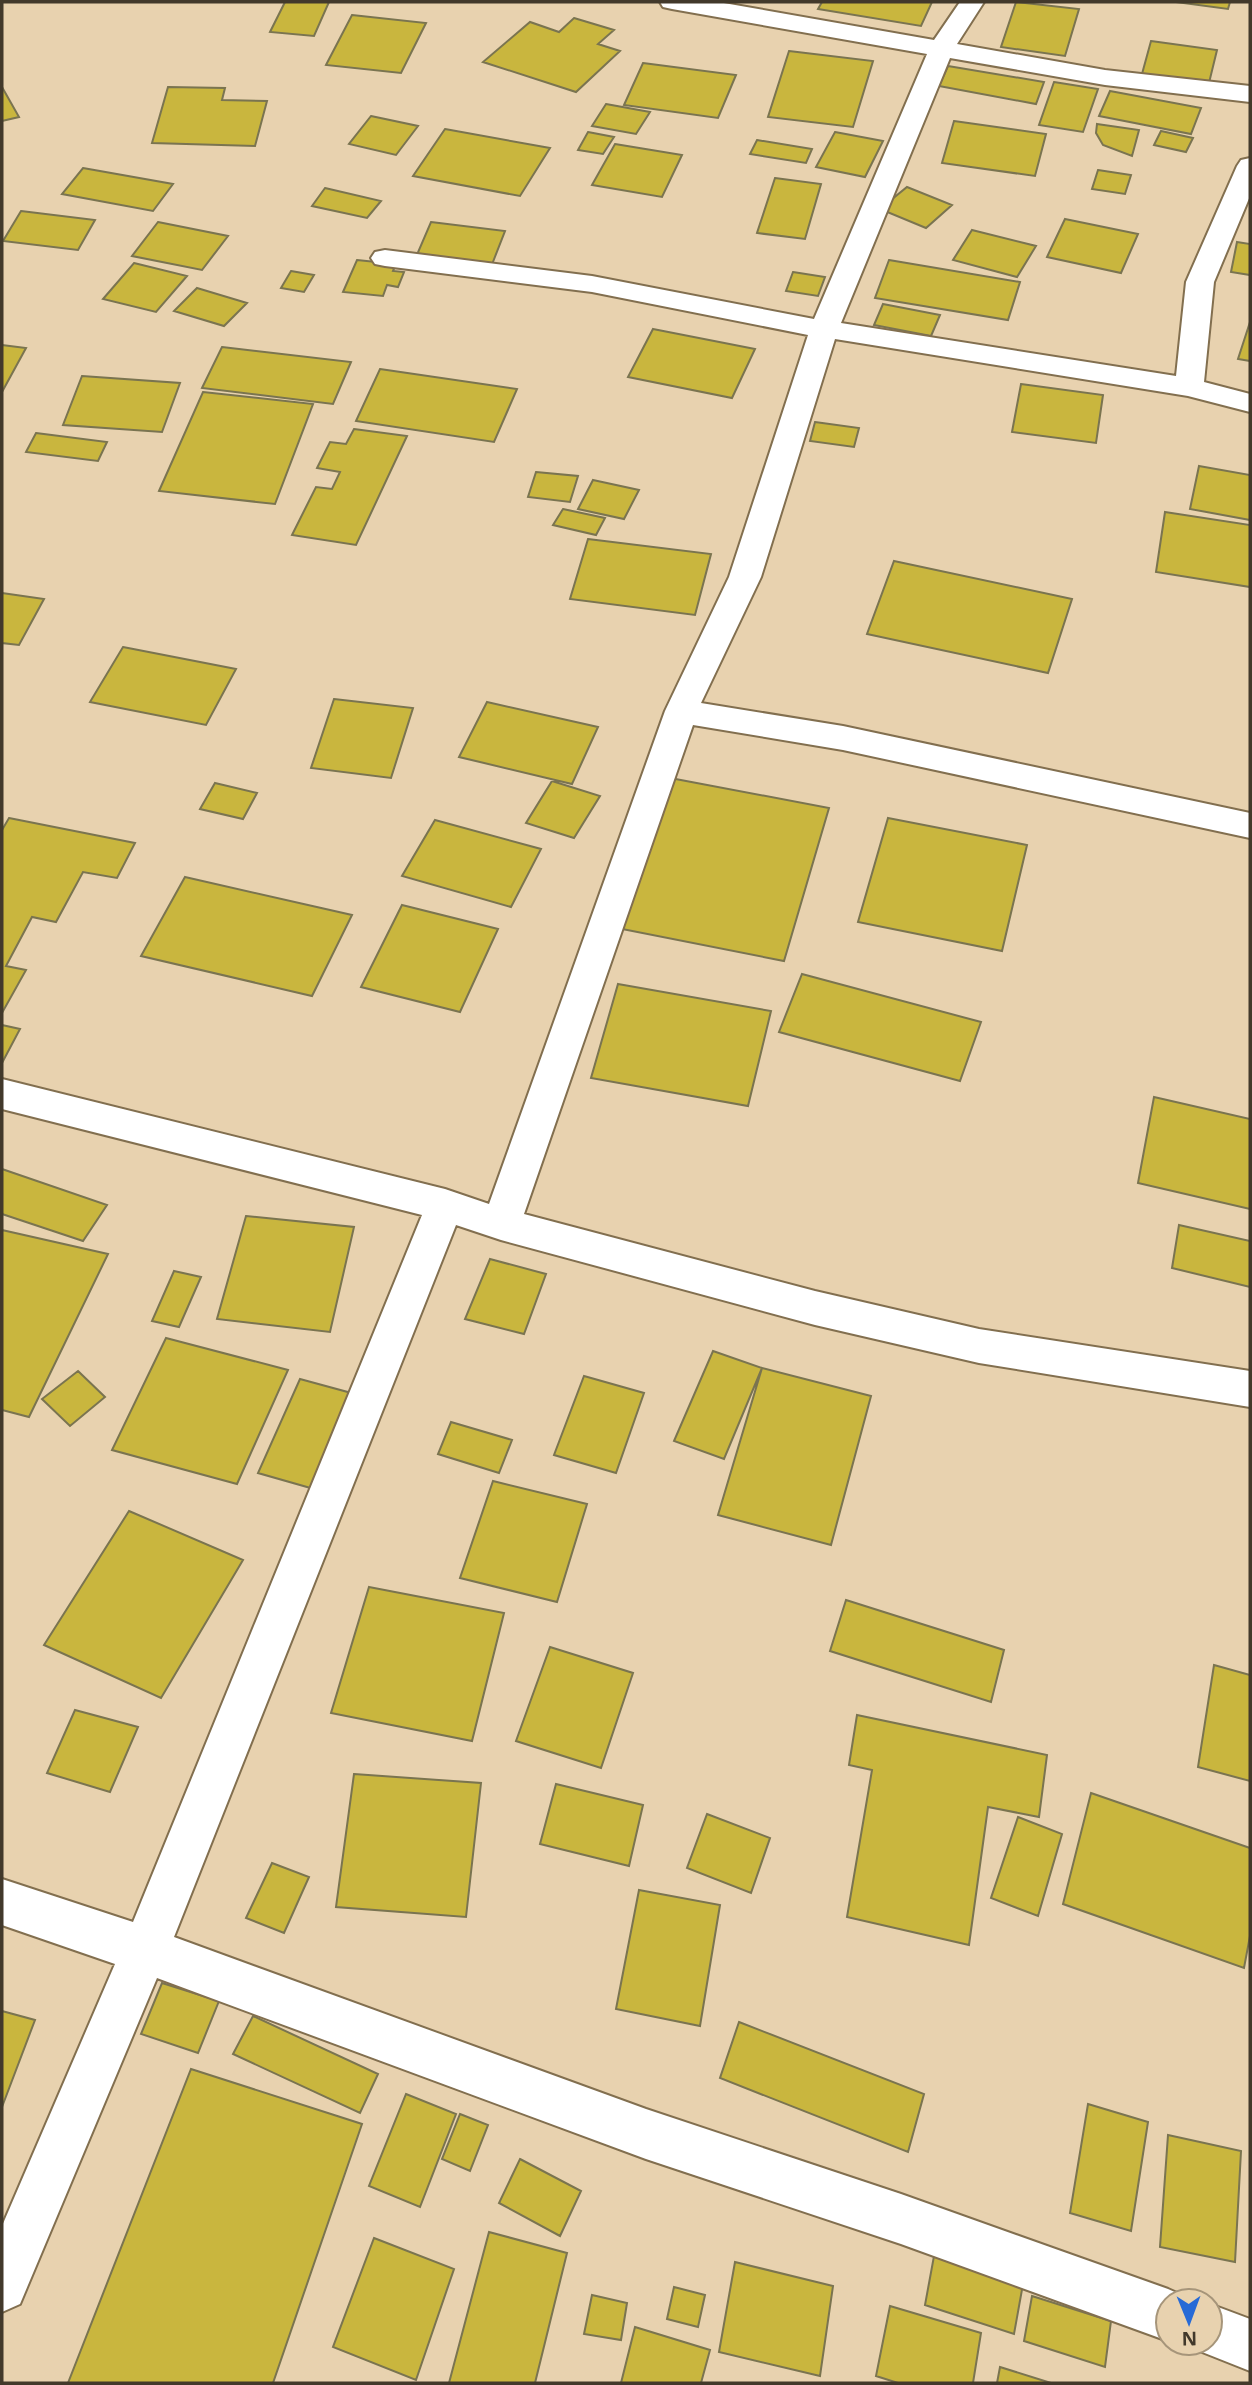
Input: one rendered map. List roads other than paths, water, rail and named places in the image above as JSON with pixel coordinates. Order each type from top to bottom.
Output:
[{"type":"street","points":[[672,2],[777,17],[1115,81],[1250,94]]},
{"type":"street","points":[[501,1224],[681,711],[745,577],[824,329],[941,49],[972,2]]},
{"type":"street","points":[[1189,387],[1199,282],[1250,166]]},
{"type":"street","points":[[385,258],[592,284],[824,329],[1189,387],[1250,403]]},
{"type":"street","points":[[681,711],[842,738],[1250,826]]},
{"type":"street","points":[[2,1094],[445,1205],[501,1224],[815,1308],[979,1346],[1250,1389]]},
{"type":"street","points":[[2,2286],[145,1950],[445,1205]]},
{"type":"street","points":[[2,1902],[145,1950],[646,2134],[901,2219],[1154,2310]]},
{"type":"street","points":[[1224,2335],[1250,2345]]}]
